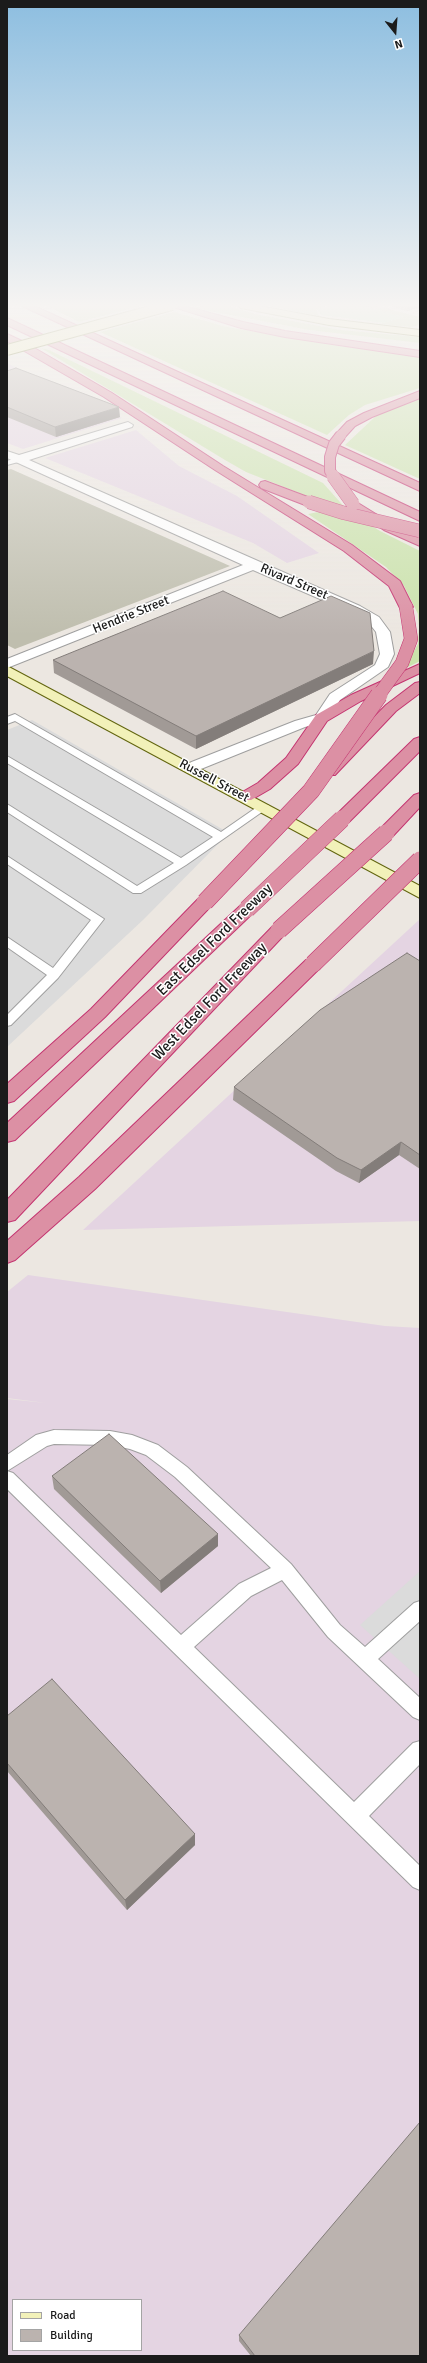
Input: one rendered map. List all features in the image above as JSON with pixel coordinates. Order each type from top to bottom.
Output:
[{"type":"highway","points":[[138,415],[370,563],[395,584],[406,607],[410,622],[411,639],[402,663],[311,791]]},
{"type":"highway","points":[[206,415],[420,517]]},
{"type":"highway","points":[[264,415],[420,487]]},
{"type":"highway","points":[[367,415],[351,424],[334,444],[330,457],[330,471],[339,486],[354,504],[388,527],[420,542]]},
{"type":"highway","points":[[208,459],[229,466],[262,484],[309,502],[344,513],[420,531]]},
{"type":"highway","points":[[245,797],[264,786],[292,761],[322,718],[356,698],[420,668]]},
{"type":"highway","points":[[7,1096],[98,1013],[391,708],[420,686]]},
{"type":"highway","name":"East Edsel Ford Freeway","points":[[7,1135],[247,909],[420,742]]},
{"type":"highway","name":"West Edsel Ford Freeway","points":[[7,1214],[279,930],[386,833],[420,798]]},
{"type":"highway","points":[[7,1254],[87,1183],[420,860]]},
{"type":"street","points":[[19,459],[128,425]]},
{"type":"street","name":"Rivard Street","points":[[7,454],[356,609],[374,620],[383,632],[388,654],[381,667],[351,685],[335,697],[322,718]]},
{"type":"street","name":"Hendrie Street","points":[[7,664],[254,565]]},
{"type":"street","name":"Russell Street","points":[[7,670],[420,892]]},
{"type":"street","points":[[190,768],[300,724],[322,718]]},
{"type":"lane","points":[[7,463],[19,459]]},
{"type":"lane","points":[[7,721],[15,717],[221,837]]},
{"type":"lane","points":[[7,759],[182,863]]},
{"type":"lane","points":[[7,807],[137,891],[182,863],[264,807]]},
{"type":"lane","points":[[7,859],[98,919],[54,975],[7,1022]]},
{"type":"lane","points":[[7,941],[54,975]]},
{"type":"lane","points":[[7,1464],[42,1440],[54,1437],[110,1438],[132,1442],[152,1450],[181,1472],[285,1570],[334,1631],[420,1711]]},
{"type":"lane","points":[[7,1478],[420,1880]]},
{"type":"lane","points":[[181,1647],[245,1590],[285,1570]]},
{"type":"lane","points":[[365,1659],[420,1609]]},
{"type":"lane","points":[[355,1816],[420,1750]]},
{"type":"shaded area","points":[[7,415],[115,415],[122,418],[23,449],[7,443]]},
{"type":"shaded area","points":[[136,430],[179,466],[237,496],[319,553],[287,563],[253,543],[45,458]]},
{"type":"shaded area","points":[[11,469],[230,566],[15,649],[7,645],[7,470]]},
{"type":"shaded area","points":[[32,720],[229,833],[143,920],[7,1047],[7,730]]},
{"type":"shaded area","points":[[420,919],[420,1221],[83,1230]]},
{"type":"shaded area","points":[[28,1275],[385,1326],[420,1328],[420,2356],[7,2356],[7,1399],[46,1403],[7,1398],[7,1292]]},
{"type":"shaded area","points":[[420,1571],[420,1679],[360,1625]]},
{"type":"green space","points":[[152,415],[183,415],[323,483],[348,511],[380,531],[420,551],[420,661],[404,669],[418,644],[418,614],[404,586],[386,567],[308,514],[324,511],[299,493],[246,472]]},
{"type":"green space","points":[[284,415],[349,415],[327,435]]},
{"type":"green space","points":[[377,415],[420,415],[420,479],[345,445]]},
{"type":"building","points":[[27,415],[93,415],[55,427]]},
{"type":"building","points":[[223,591],[280,618],[331,596],[370,613],[374,651],[196,736],[53,660]]},
{"type":"building","points":[[407,953],[420,961],[420,1155],[401,1142],[361,1170],[337,1158],[234,1087],[320,1010]]},
{"type":"building","points":[[109,1434],[218,1534],[160,1581],[52,1476]]},
{"type":"building","points":[[52,1679],[195,1834],[125,1900],[7,1763],[7,1716]]},
{"type":"building","points":[[420,2122],[420,2356],[255,2356],[239,2335]]}]
